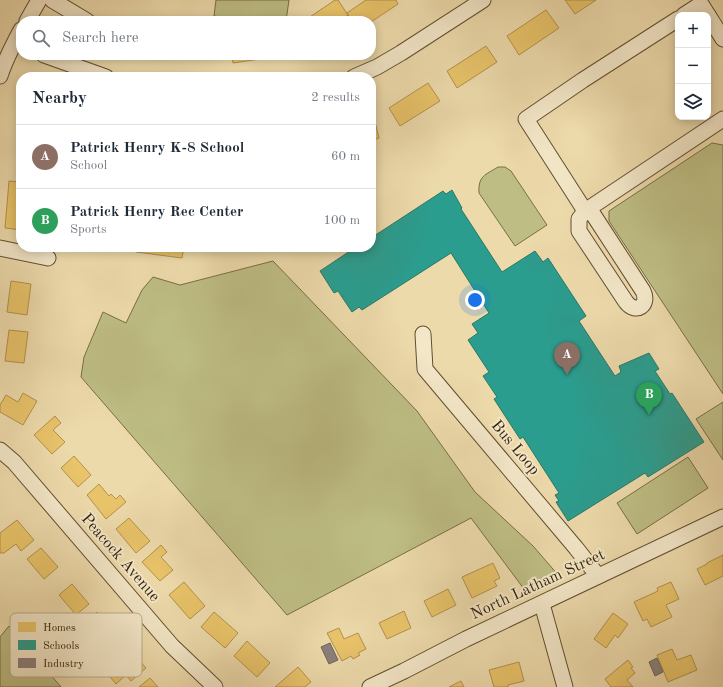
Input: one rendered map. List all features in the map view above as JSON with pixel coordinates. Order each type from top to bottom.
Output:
[{"type":"street","points":[[30,16],[39,0]]},
{"type":"street","points":[[52,0],[79,16]]},
{"type":"street","points":[[366,72],[401,53],[483,0]]},
{"type":"street","points":[[689,12],[701,4],[706,12]]},
{"type":"street","points":[[711,20],[723,39]]},
{"type":"street","points":[[675,21],[526,118],[587,209],[643,291],[645,295],[644,304],[640,307],[632,308],[628,306],[580,231],[578,219],[587,209],[723,119]]},
{"type":"street","points":[[0,76],[11,44]]},
{"type":"street","points":[[58,60],[92,72]]},
{"type":"street","points":[[0,248],[16,251]]},
{"type":"street","points":[[19,252],[48,258]]},
{"type":"street","name":"Bus Loop","points":[[423,334],[425,369],[598,576]]},
{"type":"street","name":"Peacock Avenue","points":[[0,450],[14,462],[172,646],[215,687]]},
{"type":"street","name":"North Latham Street","points":[[370,687],[466,639],[723,517]]},
{"type":"street","points":[[542,604],[565,687]]},
{"type":"green space","points":[[216,0],[289,0],[287,16],[214,16]]},
{"type":"green space","points":[[712,143],[723,145],[723,394],[609,221],[609,211]]},
{"type":"green space","points":[[498,167],[505,167],[511,171],[547,225],[515,246],[479,193],[481,179],[486,174]]},
{"type":"green space","points":[[273,261],[417,411],[475,492],[533,546],[559,576],[527,593],[471,518],[287,615],[81,377],[84,357],[103,312],[126,323],[142,290],[153,277],[180,285]]},
{"type":"green space","points":[[723,402],[723,460],[696,419]]},
{"type":"green space","points":[[688,457],[708,488],[637,534],[617,503]]},
{"type":"green space","points":[[9,626],[10,677],[52,677],[61,687],[0,687],[0,637]]},
{"type":"building: Homes","points":[[335,0],[338,0],[348,15],[347,16],[311,16]]},
{"type":"building: Homes","points":[[366,0],[396,0],[398,4],[376,19],[376,16],[349,16],[347,13]]},
{"type":"building: Homes","points":[[565,0],[596,0],[575,14]]},
{"type":"building: Homes","points":[[546,10],[559,28],[519,55],[507,36]]},
{"type":"building: Homes","points":[[486,46],[497,62],[457,88],[447,71]]},
{"type":"building: Homes","points":[[233,60],[253,60],[233,63]]},
{"type":"building: Homes","points":[[428,83],[440,101],[400,126],[389,108]]},
{"type":"building: Homes","points":[[376,126],[379,138],[376,139]]},
{"type":"building: Homes","points":[[9,181],[16,182],[16,229],[5,228]]},
{"type":"building: Homes","points":[[136,252],[183,252],[182,258]]},
{"type":"building: Homes","points":[[11,281],[31,284],[27,315],[7,312]]},
{"type":"building: Homes","points":[[9,330],[28,332],[24,363],[5,361]]},
{"type":"building: Homes","points":[[23,393],[37,401],[23,425],[0,412],[0,405],[6,395],[18,402]]},
{"type":"building: Homes","points":[[55,416],[61,423],[53,430],[65,442],[52,454],[34,435]]},
{"type":"building: Homes","points":[[74,456],[91,475],[78,487],[61,468]]},
{"type":"building: Homes","points":[[99,484],[109,496],[111,494],[116,499],[120,495],[126,502],[106,519],[87,495]]},
{"type":"building: Homes","points":[[129,518],[150,541],[136,553],[116,529]]},
{"type":"building: Homes","points":[[17,520],[34,540],[21,551],[16,544],[4,553],[0,553],[0,533]]},
{"type":"building: Homes","points":[[161,545],[167,552],[161,557],[173,570],[160,581],[142,562]]},
{"type":"building: Homes","points":[[41,548],[58,567],[44,579],[27,559]]},
{"type":"building: Homes","points":[[723,555],[723,576],[705,585],[697,569]]},
{"type":"building: Homes","points":[[493,563],[500,578],[494,581],[497,586],[472,598],[462,577]]},
{"type":"building: Homes","points":[[184,582],[205,606],[190,619],[169,595]]},
{"type":"building: Homes","points":[[671,582],[679,599],[666,605],[672,617],[651,627],[647,619],[643,621],[634,602],[658,591],[657,588]]},
{"type":"building: Homes","points":[[72,584],[89,604],[78,613],[74,613],[59,595]]},
{"type":"building: Homes","points":[[448,589],[456,605],[432,617],[424,601]]},
{"type":"building: Homes","points":[[404,611],[411,628],[387,639],[379,623]]},
{"type":"building: Homes","points":[[214,612],[238,633],[225,648],[201,627]]},
{"type":"building: Homes","points":[[613,613],[628,624],[618,638],[615,635],[606,648],[594,639]]},
{"type":"building: Homes","points":[[339,628],[344,639],[358,633],[366,649],[358,653],[360,655],[353,659],[351,656],[342,661],[327,633]]},
{"type":"building: Homes","points":[[247,641],[270,663],[257,677],[234,656]]},
{"type":"building: Homes","points":[[672,649],[677,660],[691,655],[697,670],[668,682],[657,655]]},
{"type":"building: Homes","points":[[628,660],[635,673],[627,680],[633,687],[611,687],[605,679]]},
{"type":"building: Homes","points":[[519,662],[524,681],[508,685],[508,687],[494,687],[489,670]]},
{"type":"building: Homes","points":[[142,663],[146,668],[142,671]]},
{"type":"building: Homes","points":[[298,667],[311,682],[305,687],[275,687]]},
{"type":"building: Homes","points":[[110,677],[124,677],[116,684]]},
{"type":"building: Homes","points":[[128,677],[136,677],[131,681]]},
{"type":"building: Homes","points":[[150,678],[158,687],[139,687]]},
{"type":"building: Homes","points":[[461,681],[464,687],[449,687]]},
{"type":"building: Schools","points":[[452,190],[462,208],[461,209],[502,272],[535,251],[543,262],[548,258],[586,316],[579,321],[615,376],[621,372],[619,366],[649,353],[659,369],[655,371],[670,394],[672,393],[704,442],[648,477],[645,473],[568,521],[556,502],[559,501],[555,495],[559,493],[523,437],[520,439],[494,399],[497,397],[483,376],[489,372],[468,340],[478,333],[472,324],[489,313],[451,253],[362,310],[359,307],[352,312],[338,291],[334,293],[320,271],[348,252],[376,252],[376,235],[443,191],[446,194]]},
{"type":"building: Industry","points":[[330,643],[338,660],[329,664],[321,647]]},
{"type":"building: Industry","points":[[657,658],[663,672],[655,676],[649,662]]},
{"type":"place","name":"Patrick Henry K-8 School","points":[[567,375]]},
{"type":"place","name":"Patrick Henry Rec Center","points":[[649,415]]}]
